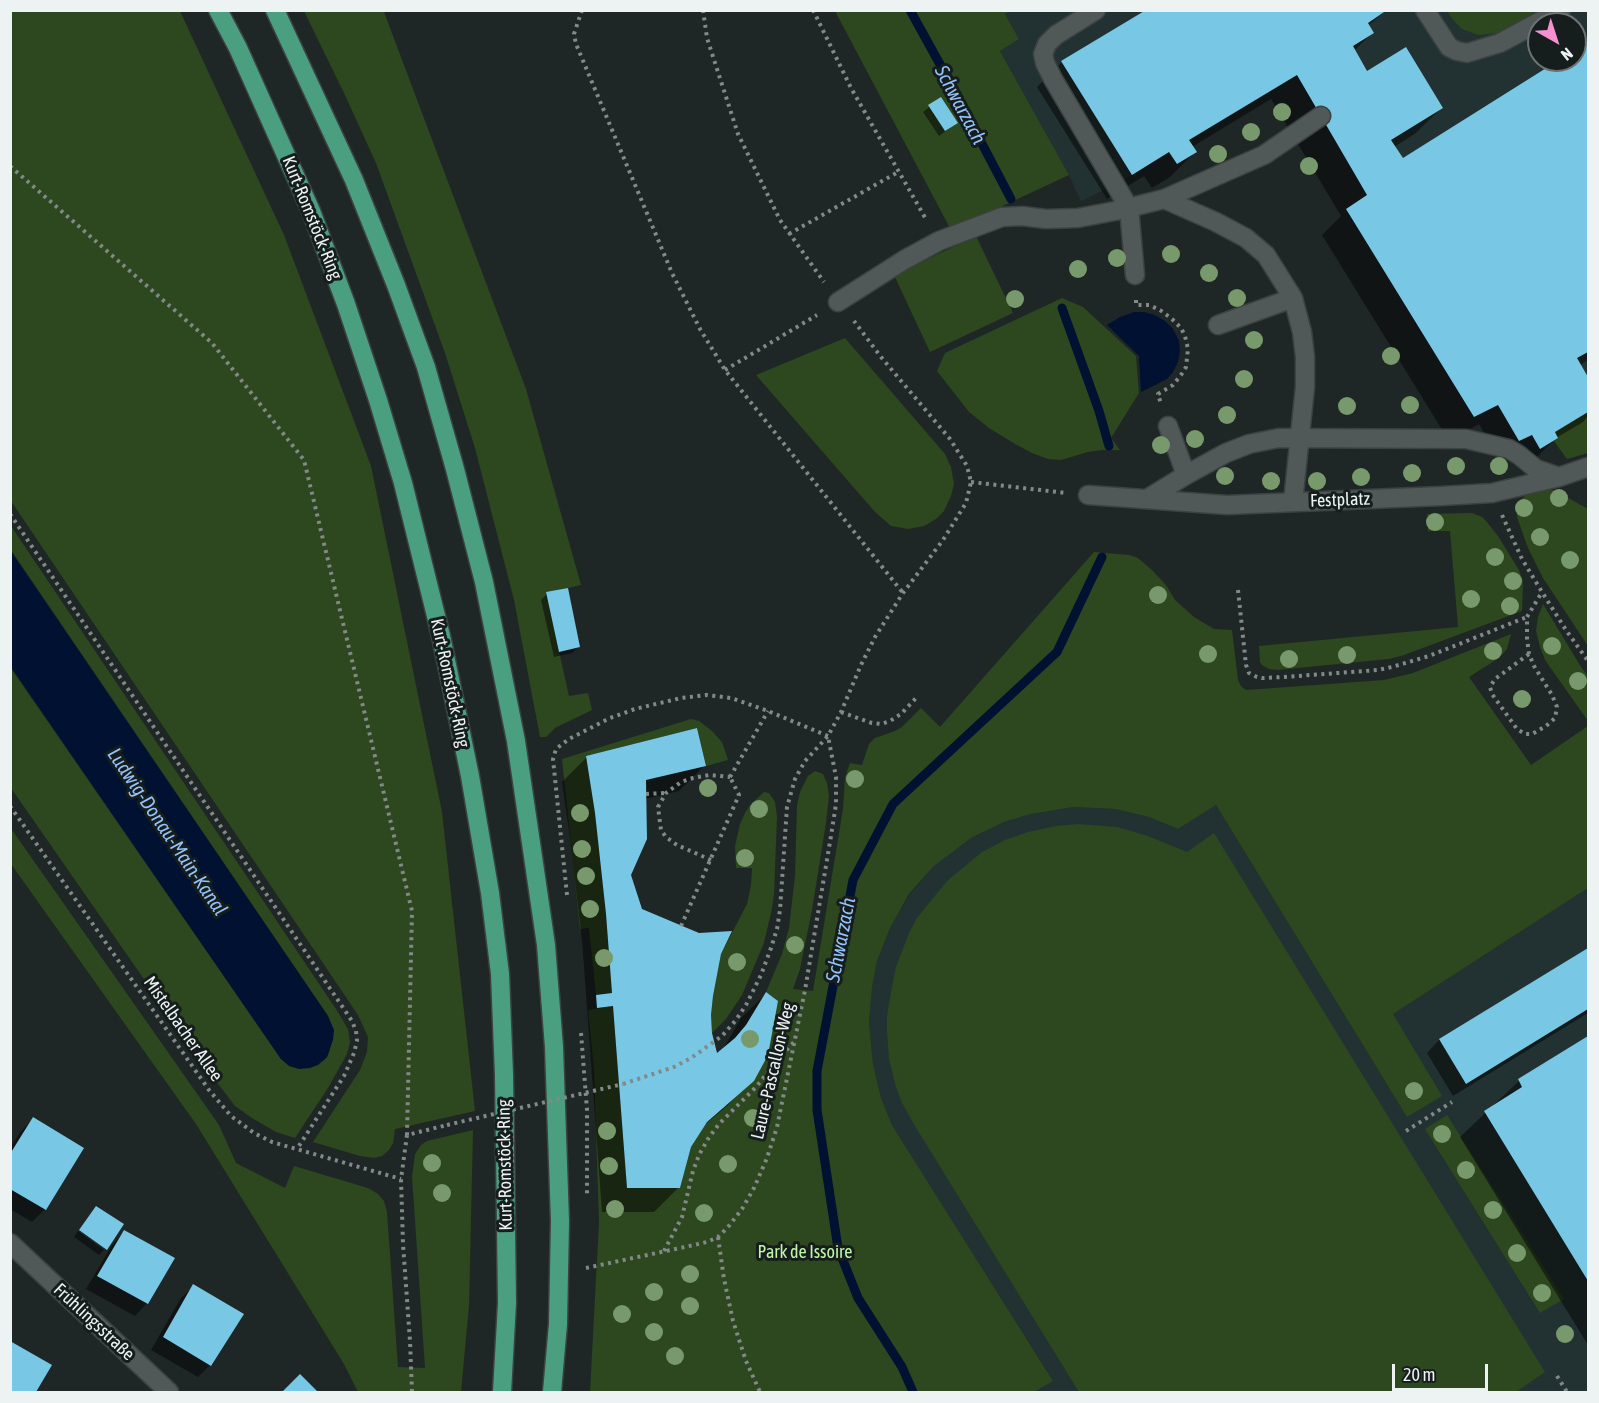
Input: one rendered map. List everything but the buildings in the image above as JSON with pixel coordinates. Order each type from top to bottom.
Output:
[{"type":"main road","name":"Kurt-Romstöck-Ring","points":[[218,10],[243,58],[311,211],[346,304],[378,400],[409,505],[441,636],[468,764],[490,893],[500,974],[504,1075],[507,1303],[502,1392]]},
{"type":"main road","points":[[274,10],[354,180],[426,367],[484,582],[512,718],[546,945],[554,1047],[560,1221],[558,1324],[552,1392]]},
{"type":"street","points":[[1096,10],[1056,35],[1047,44],[1043,54],[1045,63],[1130,208],[1134,275]]},
{"type":"street","points":[[1425,10],[1449,47],[1467,53],[1500,43],[1561,10]]},
{"type":"street","points":[[838,302],[904,260],[939,241],[1002,217],[1078,218],[1164,199],[1264,155],[1321,116]]},
{"type":"street","points":[[1164,199],[1246,238],[1266,255],[1293,298],[1302,332],[1305,357],[1305,387],[1293,502]]},
{"type":"street","points":[[1218,325],[1293,298]]},
{"type":"street","points":[[1168,426],[1186,475]]},
{"type":"street","points":[[1147,499],[1226,453],[1249,444],[1279,438],[1466,439],[1509,449],[1536,469],[1559,477]]},
{"type":"street","name":"Festplatz","points":[[1089,495],[1227,505],[1442,496],[1492,493],[1559,477],[1588,467]]},
{"type":"street","name":"Frühlingsstraße","points":[[14,1253],[169,1392]]},
{"type":"path","points":[[582,10],[574,34],[576,44],[672,273],[700,329],[725,370],[903,593]]},
{"type":"path","points":[[407,1135],[623,1084],[674,1067],[722,1036],[746,1005],[761,975],[777,929],[787,807],[792,787],[805,761],[828,736],[875,637],[966,503],[971,482],[967,466],[950,439],[838,302],[780,220],[738,134],[707,38],[703,10]]},
{"type":"path","points":[[813,10],[851,88],[939,241]]},
{"type":"path","points":[[10,166],[212,344],[304,460],[412,911],[407,1135],[401,1179],[412,1392]]},
{"type":"path","points":[[789,234],[898,172]]},
{"type":"path","points":[[725,370],[838,302]]},
{"type":"path","points":[[1136,304],[1149,305],[1160,310],[1181,328],[1185,336],[1188,349],[1186,367],[1173,385],[1158,394],[1161,404]]},
{"type":"path","points":[[1185,336],[1194,333]]},
{"type":"path","points":[[971,482],[1089,495]]},
{"type":"path","points":[[1492,493],[1522,559],[1588,661]]},
{"type":"path","points":[[10,514],[352,1021],[357,1041],[354,1053],[344,1076],[297,1149]]},
{"type":"path","points":[[1238,590],[1246,665],[1250,673],[1262,678],[1378,670],[1392,667],[1429,656],[1527,617]]},
{"type":"path","points":[[1529,654],[1495,679],[1490,687],[1492,694],[1517,729],[1525,734],[1532,734],[1546,726],[1555,718],[1557,707],[1529,654],[1527,617],[1542,592]]},
{"type":"path","points":[[568,902],[553,759],[556,749],[568,739],[610,718],[635,710],[681,698],[707,695],[730,698],[828,736]]},
{"type":"path","points":[[841,712],[881,724],[901,714],[916,697]]},
{"type":"path","points":[[730,777],[768,711]]},
{"type":"path","name":"Laure-Pascallon-Weg","points":[[718,1237],[742,1209],[754,1188],[777,1127],[807,979],[836,804],[836,777],[828,736]]},
{"type":"path","points":[[711,860],[677,845],[666,837],[661,830],[658,807],[666,793],[681,782],[709,776],[730,777]]},
{"type":"path","points":[[681,926],[739,795],[730,777]]},
{"type":"path","points":[[646,794],[666,793]]},
{"type":"path","name":"Mistelbacher Allee","points":[[10,806],[209,1090],[231,1116],[254,1133],[272,1142],[401,1179]]},
{"type":"path","points":[[581,1030],[587,1110],[587,1199]]},
{"type":"path","points":[[663,1251],[682,1217],[693,1172],[708,1139],[794,1042]]},
{"type":"path","points":[[1406,1131],[1452,1102]]},
{"type":"path","points":[[586,1268],[706,1242],[718,1237],[733,1321],[760,1392]]},
{"type":"path","points":[[586,1257],[586,1279]]},
{"type":"path","points":[[1557,1376],[1567,1392]]},
{"type":"shaded area","points":[[1010,11],[1447,11],[1453,20],[1499,33],[1527,17],[1527,72],[1587,72],[1587,12],[1535,12],[1588,11],[1588,453],[1567,459],[1554,441],[1540,449],[1532,435],[1519,441],[1498,405],[1474,417],[1346,209],[1367,195],[1297,75],[1190,140],[1197,152],[1177,164],[1169,153],[1116,184],[1081,201],[1000,51],[1019,39],[1005,14]]},
{"type":"shaded area","points":[[1216,805],[1388,1086],[1393,1014],[1588,888],[1588,1392],[1014,1392],[1047,1371],[892,1125],[881,1098],[873,1064],[869,1022],[877,961],[890,928],[909,895],[933,867],[971,838],[1004,822],[1031,814],[1073,807],[1115,809],[1149,817],[1178,829]]},
{"type":"green space","points":[[10,11],[180,11],[284,235],[371,466],[442,812],[475,1111],[395,1129],[393,1143],[382,1156],[374,1158],[360,1156],[313,1142],[360,1070],[367,1052],[368,1037],[358,1015],[11,501]]},
{"type":"green space","points":[[304,11],[386,11],[384,12],[526,389],[581,585],[546,593],[569,696],[588,693],[592,710],[555,728],[546,737],[540,737],[514,600],[475,448],[445,353],[376,163]]},
{"type":"green space","points":[[835,11],[1010,11],[1005,14],[1019,39],[1000,51],[1069,175],[951,230]]},
{"type":"green space","points":[[1447,11],[1537,11],[1527,12],[1527,17],[1499,33],[1478,35],[1462,29]]},
{"type":"green space","points":[[976,236],[1013,313],[930,352],[894,275]]},
{"type":"green space","points":[[1062,298],[1083,307],[1136,356],[1139,393],[1111,438],[1120,450],[1088,452],[1061,460],[1048,459],[1032,453],[989,428],[969,412],[937,371],[945,353]]},
{"type":"green space","points":[[845,338],[945,454],[951,467],[954,484],[951,496],[944,511],[924,526],[908,529],[891,526],[875,512],[756,375]]},
{"type":"green space","points":[[1588,412],[1588,453],[1567,459],[1554,441],[1558,438],[1555,432]]},
{"type":"green space","points":[[1540,489],[1556,491],[1588,509],[1588,646],[1543,578],[1528,548],[1517,517],[1519,501]]},
{"type":"green space","points":[[1472,513],[1487,522],[1519,570],[1523,581],[1522,611],[1389,659],[1277,670],[1262,665],[1259,646],[1458,627],[1450,531],[1428,531],[1427,514]]},
{"type":"green space","points":[[11,526],[348,1029],[350,1042],[347,1054],[295,1138],[276,1132],[235,1106],[203,1064],[11,788],[10,667],[281,1059],[323,1061],[327,1057],[330,1050],[328,1016],[11,550]]},
{"type":"green space","name":"Park de Issoire","points":[[1094,552],[1138,558],[1166,585],[1175,600],[1194,617],[1214,629],[1232,630],[1238,680],[1246,690],[1384,680],[1413,673],[1511,634],[1507,649],[1499,658],[1469,677],[1531,765],[1588,726],[1588,888],[1393,1014],[1442,1096],[1407,1117],[1216,805],[1178,829],[1149,817],[1115,809],[1073,807],[1031,814],[1004,822],[971,838],[933,867],[909,894],[890,928],[877,961],[872,988],[869,1022],[873,1064],[881,1098],[892,1125],[1053,1381],[1034,1392],[590,1392],[599,1222],[594,1069],[588,1010],[613,1006],[627,1188],[680,1188],[691,1147],[778,1001],[766,992],[782,954],[789,928],[795,876],[797,805],[800,792],[808,776],[815,771],[823,774],[829,796],[812,910],[800,969],[793,989],[813,991],[843,809],[845,777],[850,763],[862,765],[869,744],[875,738],[902,727],[921,708],[940,727]]},
{"type":"green space","points":[[1543,604],[1588,676],[1588,721],[1545,660],[1540,647],[1536,631]]},
{"type":"green space","points":[[691,719],[699,721],[722,742],[728,760],[706,766],[697,728],[586,756],[595,813],[612,993],[596,995],[589,928],[580,929],[562,759]]},
{"type":"green space","points":[[764,792],[769,793],[775,802],[777,817],[774,895],[771,913],[764,943],[742,995],[726,1019],[712,1033],[713,996],[721,954],[747,904],[751,885],[752,868],[736,868],[735,846],[745,813]]},
{"type":"green space","points":[[1078,824],[1117,827],[1148,836],[1187,852],[1214,833],[1545,1372],[1516,1392],[1079,1392],[902,1103],[889,1059],[887,1031],[887,1016],[896,967],[909,933],[917,918],[947,881],[982,852],[1005,840],[1028,832]]},
{"type":"green space","points":[[10,827],[219,1125],[236,1163],[285,1188],[294,1166],[368,1188],[384,1201],[387,1212],[398,1367],[425,1368],[412,1177],[415,1154],[427,1141],[473,1130],[469,1306],[461,1392],[358,1392],[344,1364],[196,1124],[11,864]]},
{"type":"green space","points":[[1447,1115],[1564,1299],[1540,1313],[1425,1129]]},
{"type":"water","points":[[1134,312],[1155,315],[1165,321],[1173,329],[1179,341],[1180,351],[1178,362],[1167,379],[1141,392],[1139,356],[1107,325]]},
{"type":"water","name":"Ludwig-Donau-Main-Kanal","points":[[10,550],[328,1016],[334,1030],[333,1040],[327,1057],[318,1065],[299,1069],[289,1066],[281,1059],[11,667]]},
{"type":"waterway","name":"Schwarzach","points":[[910,10],[1011,199]]},
{"type":"waterway","name":"Schwarzach","points":[[1062,308],[1099,411],[1109,446]]},
{"type":"waterway","name":"Schwarzach","points":[[913,1392],[902,1367],[858,1298],[838,1248],[817,1110],[817,1071],[853,880],[893,804],[1057,652],[1102,557]]}]
